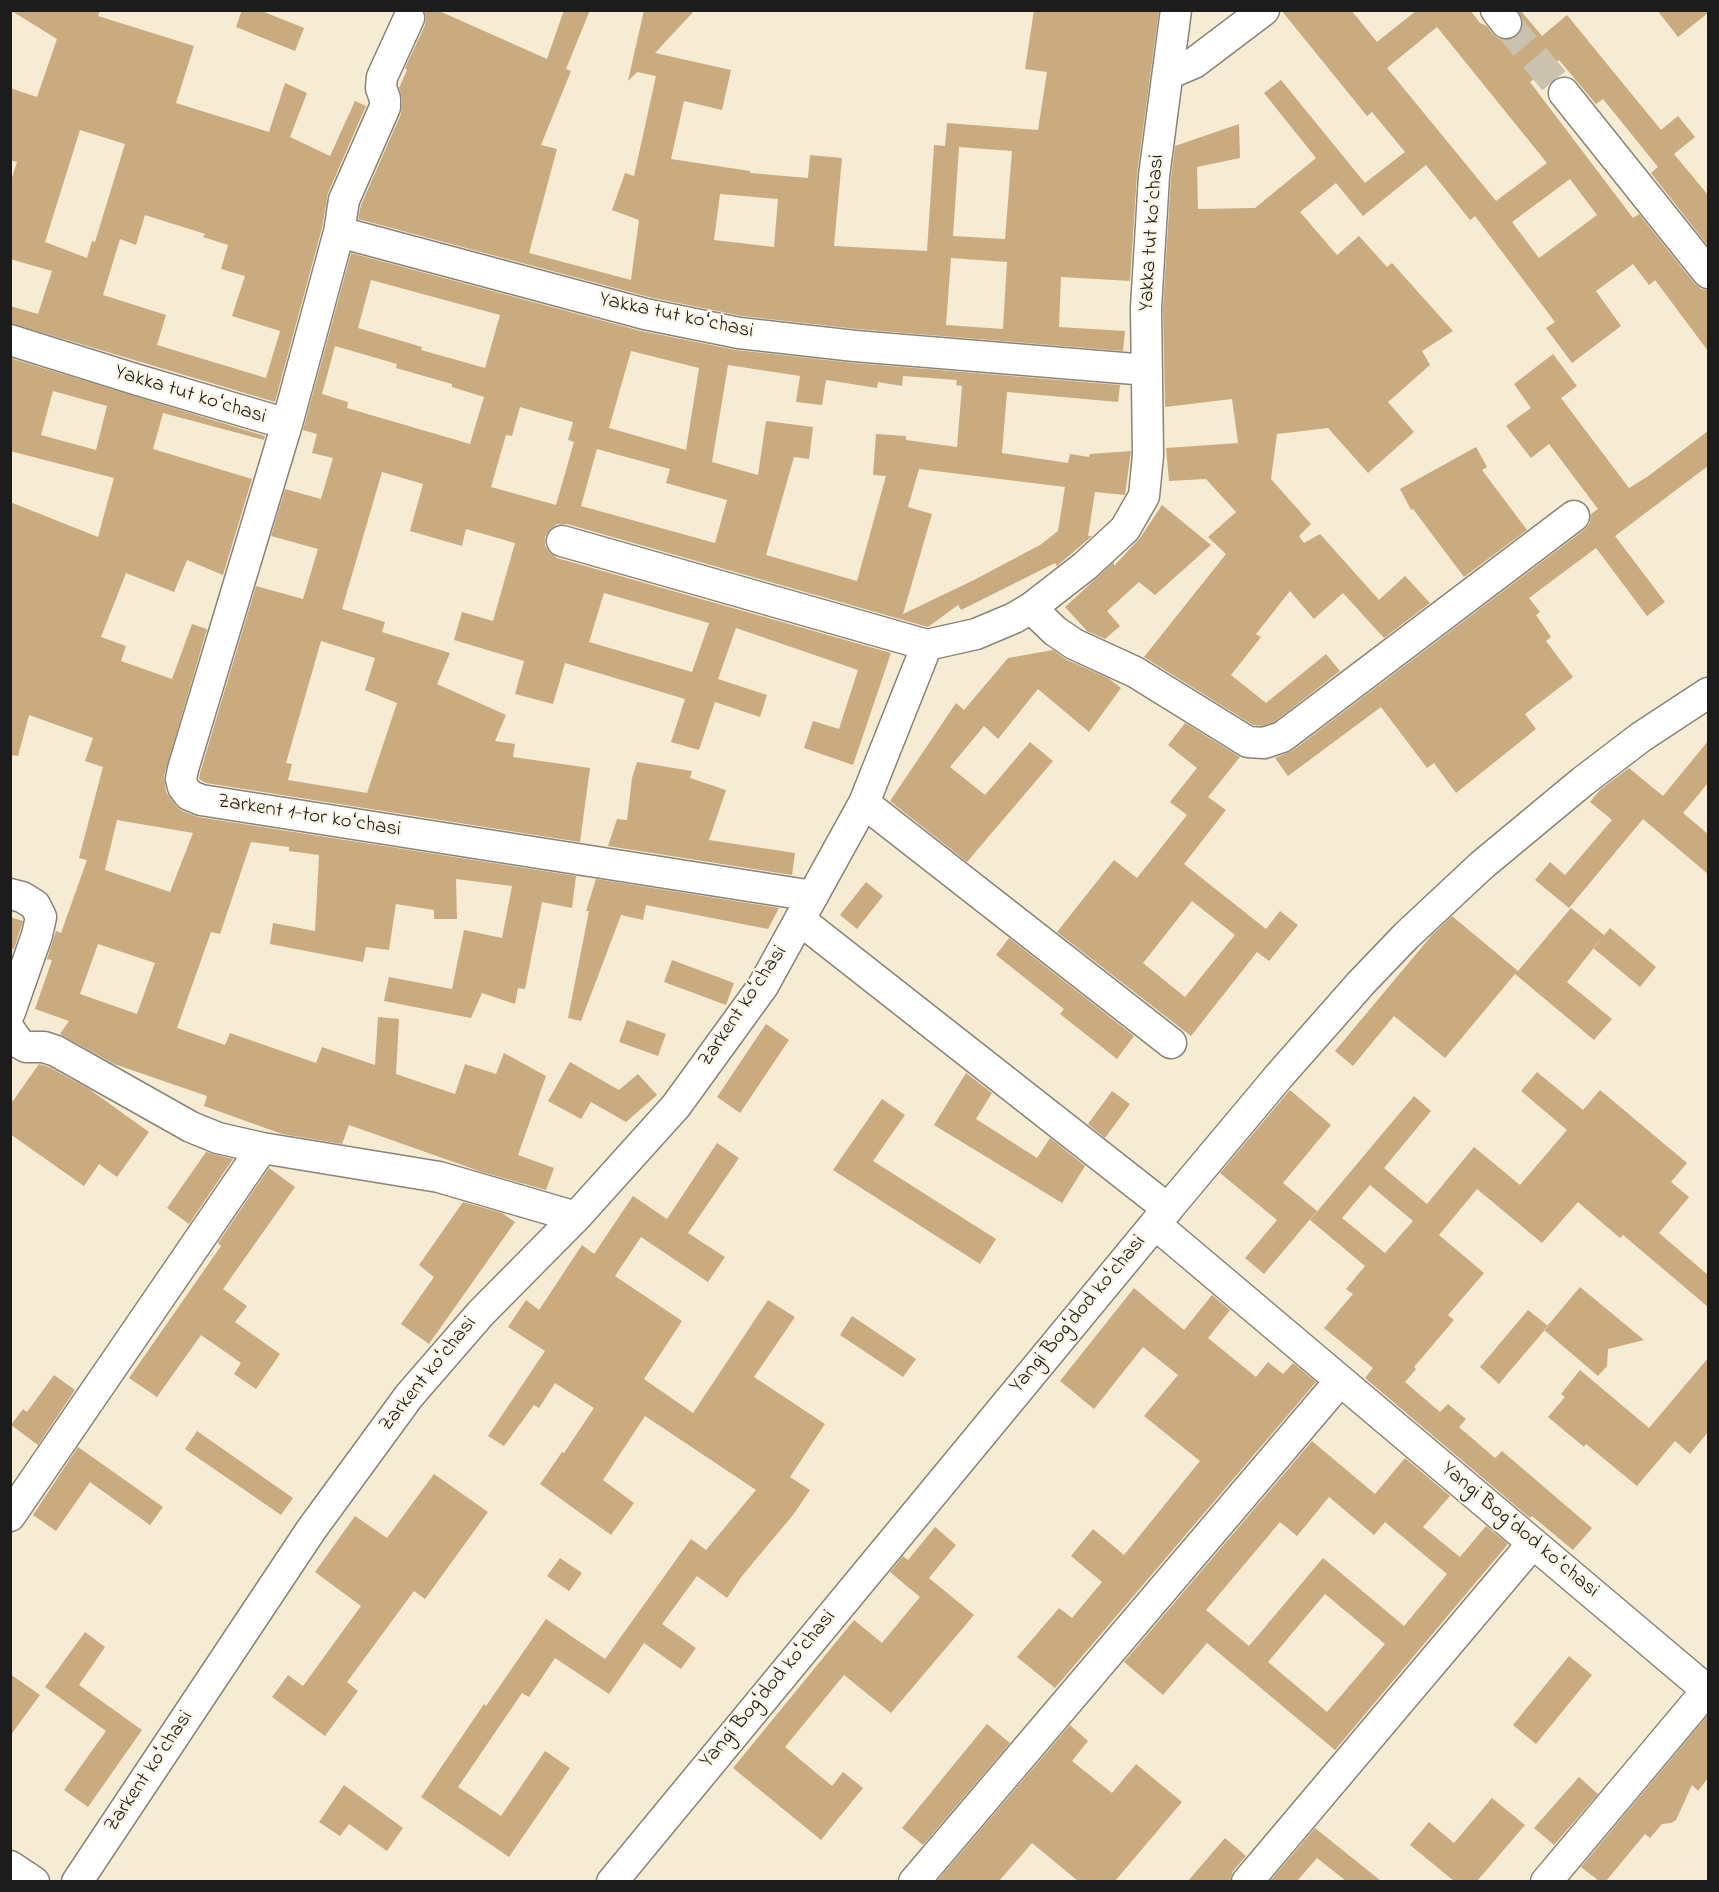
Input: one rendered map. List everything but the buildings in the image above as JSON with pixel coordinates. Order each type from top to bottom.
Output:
[{"type":"street","name":"Yakka tut koʻchasi","points":[[10,340],[287,424],[339,232],[645,314],[739,333],[855,346],[1147,370],[1146,308],[1154,176],[1176,10]]},
{"type":"street","points":[[1168,74],[1194,63],[1264,10]]},
{"type":"street","points":[[339,232],[344,200],[385,107],[381,88],[382,77],[409,18]]},
{"type":"street","points":[[1564,93],[1708,273]]},
{"type":"street","points":[[562,541],[927,645],[976,634],[1031,608],[1085,566],[1125,529],[1144,496],[1148,455],[1147,370]]},
{"type":"street","name":"Zarkent 1-tor koʻchasi","points":[[287,424],[183,769],[181,779],[189,795],[201,800],[807,908]]},
{"type":"street","points":[[1031,608],[1055,631],[1074,644],[1135,672],[1248,742],[1264,743],[1282,737],[1574,516]]},
{"type":"street","name":"Zarkent koʻchasi","points":[[77,1881],[311,1530],[409,1396],[481,1313],[576,1217],[676,1106],[763,986],[864,803],[927,645]]},
{"type":"street","points":[[807,908],[1161,1216],[1331,1017],[1406,936],[1482,865],[1582,782],[1641,737],[1708,693]]},
{"type":"street","points":[[864,803],[1171,1043]]},
{"type":"street","points":[[10,894],[22,897],[35,905],[41,917],[10,1012]]},
{"type":"street","points":[[16,1049],[44,1047],[56,1051],[191,1128],[218,1138],[262,1148],[439,1177],[576,1217]]},
{"type":"street","points":[[10,1516],[262,1148]]},
{"type":"street","name":"Yangi Bogʻdod koʻchasi","points":[[612,1881],[1161,1216],[1340,1381],[1708,1690]]},
{"type":"street","points":[[914,1881],[1340,1381]]},
{"type":"street","points":[[1247,1881],[1533,1543]]},
{"type":"street","points":[[1546,1881],[1708,1690]]},
{"type":"street","points":[[10,1866],[34,1881]]},
{"type":"tunnel","points":[[1506,23],[1564,93]]}]
